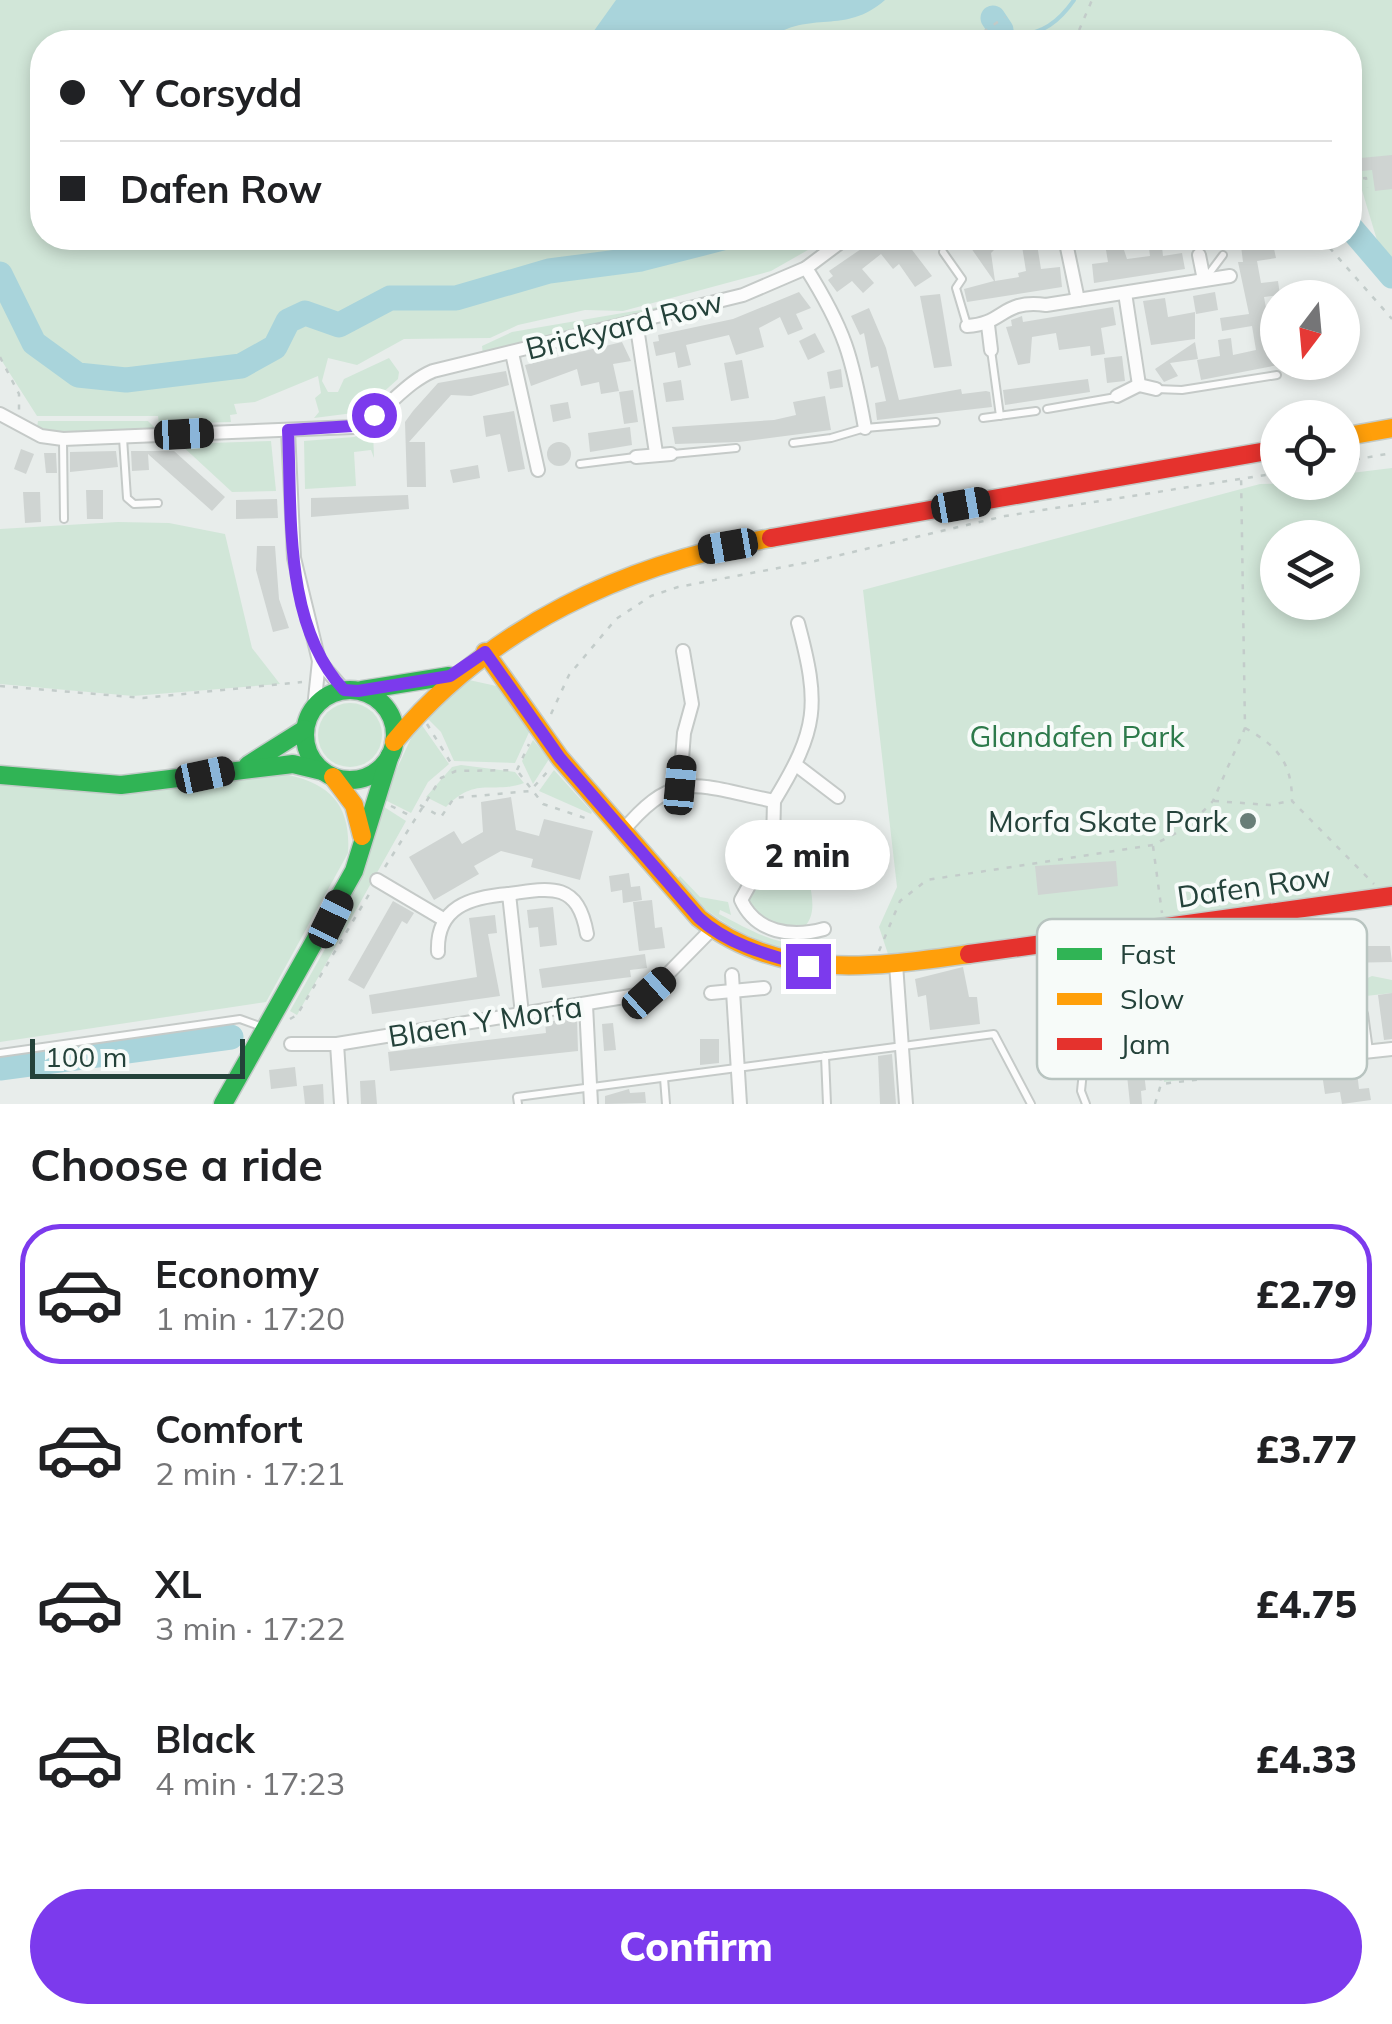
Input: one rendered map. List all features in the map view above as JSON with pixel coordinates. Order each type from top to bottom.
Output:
[{"type":"main road","points":[[1360,434],[1392,428]]},
{"type":"main road","points":[[0,775],[121,785],[292,764],[358,779],[371,774],[415,713],[450,676],[485,652],[589,594],[703,550],[1260,452]]},
{"type":"main road","name":"Dafen Row","points":[[485,652],[560,758],[712,930],[754,950],[808,966],[874,967],[1037,944]]},
{"type":"main road","points":[[362,837],[354,805],[308,751],[305,729],[314,708],[351,691],[450,676]]},
{"type":"main road","points":[[224,1104],[354,871],[392,749],[390,716],[382,704],[351,691]]},
{"type":"main road","points":[[243,767],[305,729]]},
{"type":"main road","name":"Dafen Row","points":[[1219,919],[1388,896]]},
{"type":"street","name":"Brickyard Row","points":[[63,440],[353,426],[365,423],[395,395],[432,370],[743,295],[806,268],[830,250]]},
{"type":"street","points":[[1068,250],[1078,300]]},
{"type":"street","points":[[1199,255],[1204,280]]},
{"type":"street","points":[[806,268],[834,312],[852,352],[865,428]]},
{"type":"street","points":[[967,326],[988,325],[1009,305],[1078,300],[1230,276]]},
{"type":"street","points":[[1125,293],[1139,384]]},
{"type":"street","points":[[636,322],[656,453]]},
{"type":"street","points":[[988,325],[991,350]]},
{"type":"street","points":[[512,353],[528,406],[538,470]]},
{"type":"street","points":[[1117,396],[1139,384],[1156,389]]},
{"type":"street","points":[[0,414],[18,425],[63,440]]},
{"type":"street","points":[[288,430],[294,558],[319,662],[314,708]]},
{"type":"street","points":[[636,456],[671,454]]},
{"type":"street","points":[[798,623],[814,701],[805,751],[774,800],[774,843],[741,900],[749,917],[774,930],[800,936],[824,929]]},
{"type":"street","points":[[680,785],[684,733],[692,704],[682,652]]},
{"type":"street","points":[[319,662],[351,691]]},
{"type":"street","points":[[796,765],[838,797]]},
{"type":"street","points":[[622,832],[649,800],[680,785],[774,800]]},
{"type":"street","points":[[377,880],[444,919]]},
{"type":"street","points":[[438,952],[437,933],[444,919],[476,896],[546,888],[569,895],[582,908],[587,934]]},
{"type":"street","points":[[508,894],[522,1014]]},
{"type":"street","name":"Blaen Y Morfa","points":[[290,1044],[337,1044],[649,993],[712,930]]},
{"type":"street","points":[[896,964],[906,1104]]},
{"type":"street","points":[[732,975],[740,1104]]},
{"type":"street","points":[[711,993],[764,988]]},
{"type":"street","points":[[586,1004],[591,1104]]},
{"type":"street","points":[[337,1044],[341,1104]]},
{"type":"street","points":[[1367,1051],[1392,1048]]},
{"type":"lane","points":[[944,252],[962,280],[956,288],[967,326]]},
{"type":"lane","points":[[1204,280],[1223,255]]},
{"type":"lane","points":[[991,350],[1000,416]]},
{"type":"lane","points":[[1156,389],[1182,390],[1260,378]]},
{"type":"lane","points":[[1048,409],[1117,396]]},
{"type":"lane","points":[[982,418],[1036,411]]},
{"type":"lane","points":[[793,443],[865,428],[936,422]]},
{"type":"lane","points":[[122,437],[126,498],[134,504],[158,503]]},
{"type":"lane","points":[[63,440],[64,520]]},
{"type":"lane","points":[[671,454],[736,448]]},
{"type":"lane","points":[[580,464],[636,456]]},
{"type":"lane","points":[[0,1053],[240,1019],[268,1029]]},
{"type":"lane","points":[[518,1104],[517,1097],[994,1034],[1031,1104]]},
{"type":"lane","points":[[825,1056],[827,1104]]},
{"type":"lane","points":[[664,1078],[666,1104]]},
{"type":"lane","points":[[1082,1079],[1081,1091],[1086,1104]]},
{"type":"path","points":[[1076,30],[1092,0]]},
{"type":"path","points":[[986,30],[1005,17]]},
{"type":"path","points":[[1362,178],[1366,178],[1367,188]]},
{"type":"path","points":[[1332,250],[1392,319]]},
{"type":"path","points":[[0,357],[19,394],[18,425]]},
{"type":"path","points":[[1360,459],[1392,453]]},
{"type":"path","points":[[874,967],[900,901],[927,880],[1153,845],[1188,827],[1212,801],[1245,728],[1240,456]]},
{"type":"path","points":[[606,813],[586,821],[543,804],[530,792],[517,770],[582,656],[616,619],[651,596],[1005,516],[1260,476]]},
{"type":"path","points":[[0,686],[144,698],[272,688],[308,681]]},
{"type":"path","points":[[415,713],[434,731],[456,771]]},
{"type":"path","points":[[1245,728],[1284,758],[1292,776],[1292,801],[1388,896]]},
{"type":"path","points":[[420,805],[441,817],[454,798],[530,792],[560,758]]},
{"type":"path","points":[[376,799],[413,817]]},
{"type":"path","points":[[1212,801],[1270,805],[1292,801]]},
{"type":"path","points":[[1153,845],[1155,919]]},
{"type":"path","points":[[1155,1104],[1162,1079]]},
{"type":"path","points":[[1162,1084],[1204,1079]]},
{"type":"green space","points":[[0,0],[1392,0],[1392,258],[1383,260],[1362,190],[1362,30],[30,30],[30,250],[808,250],[771,271],[623,311],[585,310],[518,325],[490,338],[404,339],[357,365],[328,358],[322,381],[328,392],[338,392],[344,379],[389,358],[399,372],[398,379],[361,412],[314,418],[319,412],[315,398],[321,393],[318,376],[255,402],[234,404],[237,414],[230,415],[231,422],[159,424],[158,416],[37,416],[0,358]]},
{"type":"green space","points":[[687,302],[483,355],[482,346],[512,332]]},
{"type":"green space","points":[[38,421],[148,421],[156,429],[58,432],[37,427]]},
{"type":"green space","points":[[373,430],[374,458],[371,450],[354,452],[356,486],[305,489],[304,441],[354,437]]},
{"type":"green space","points":[[271,441],[276,491],[232,492],[180,444]]},
{"type":"green space","name":"Glandafen Park","points":[[1392,468],[1392,891],[1188,919],[1037,919],[1037,940],[890,960],[879,927],[897,887],[863,590],[1260,484],[1260,500],[1360,500],[1360,472]]},
{"type":"green space","points":[[169,523],[225,534],[252,648],[280,684],[133,696],[0,684],[0,529]]},
{"type":"green space","points":[[469,680],[501,687],[531,728],[515,763],[454,761],[441,732],[424,715]]},
{"type":"green space","points":[[350,703],[372,713],[382,735],[372,757],[350,767],[328,757],[318,735],[328,713]]},
{"type":"green space","points":[[419,721],[449,764],[428,782],[411,813],[383,799]]},
{"type":"green space","points":[[533,740],[549,759],[533,784],[522,761]]},
{"type":"green space","points":[[452,767],[515,772],[524,783],[467,791],[446,807],[426,797]]},
{"type":"green space","points":[[554,770],[592,812],[591,814],[539,791]]},
{"type":"green space","points":[[288,771],[289,775],[317,785],[336,801],[346,823],[348,853],[266,1002],[0,1042],[0,782],[100,792],[165,790]]},
{"type":"green space","points":[[381,805],[406,821],[297,1015],[290,1011],[347,910]]},
{"type":"green space","points":[[769,864],[810,884],[811,915],[800,931],[775,925],[750,912],[746,900]]},
{"type":"green space","points":[[680,876],[700,897],[728,902],[731,915],[720,910],[719,914],[745,928],[780,941],[822,944],[821,959],[760,941],[724,922],[675,881]]},
{"type":"green space","points":[[1367,978],[1392,980],[1392,993],[1367,996]]},
{"type":"water","points":[[616,0],[885,0],[855,17],[784,30],[595,30]]},
{"type":"building","points":[[1392,155],[1392,189],[1375,191],[1372,170],[1362,171],[1362,158]]},
{"type":"building","points":[[860,250],[912,250],[932,276],[915,287],[899,264],[893,269],[881,254],[862,269],[874,283],[863,293],[852,281],[837,292],[828,280],[833,276],[829,271]]},
{"type":"building","points":[[972,250],[994,250],[991,253],[995,281],[1019,277],[1018,273],[1026,271],[1023,250],[1038,250],[1041,269],[1060,267],[1062,287],[967,302],[964,289],[994,281]]},
{"type":"building","points":[[1106,250],[1124,250],[1127,259],[1150,256],[1149,250],[1162,250],[1163,256],[1182,253],[1185,269],[1094,283],[1092,264],[1108,262]]},
{"type":"building","points":[[1242,250],[1274,250],[1276,258],[1257,261],[1260,369],[1201,380],[1197,360],[1220,356],[1218,340],[1231,338],[1233,355],[1256,350],[1252,326],[1222,331],[1220,318],[1249,314],[1238,262],[1243,262]]},
{"type":"building","points":[[799,292],[811,308],[796,314],[803,329],[788,335],[780,317],[759,328],[764,347],[736,355],[729,335],[686,345],[691,365],[678,368],[675,352],[656,356],[653,342],[659,341],[658,335],[733,319]]},
{"type":"building","points":[[1215,292],[1218,310],[1196,314],[1193,296]]},
{"type":"building","points":[[940,294],[952,366],[934,368],[920,296]]},
{"type":"building","points":[[1165,298],[1168,317],[1195,312],[1195,339],[1151,345],[1143,301]]},
{"type":"building","points":[[1113,307],[1116,325],[1101,328],[1105,354],[1091,356],[1090,346],[1059,350],[1056,333],[1032,337],[1030,363],[1018,365],[1006,327],[1012,326],[1011,320],[1022,316],[1023,322]]},
{"type":"building","points":[[869,308],[886,348],[899,400],[961,389],[962,394],[990,392],[992,407],[877,420],[875,403],[886,401],[878,366],[871,368],[864,333],[860,335],[851,316]]},
{"type":"building","points":[[815,333],[825,352],[808,360],[799,341]]},
{"type":"building","points":[[622,342],[631,361],[613,364],[619,391],[601,394],[599,382],[581,386],[577,369],[531,386],[525,365]]},
{"type":"building","points":[[1195,342],[1198,359],[1170,363],[1178,376],[1164,382],[1155,369]]},
{"type":"building","points":[[1122,356],[1125,381],[1107,383],[1104,358]]},
{"type":"building","points":[[742,360],[749,398],[731,401],[724,363]]},
{"type":"building","points":[[841,369],[843,387],[830,389],[827,372]]},
{"type":"building","points":[[506,371],[509,385],[471,396],[451,395],[409,442],[425,442],[426,487],[407,487],[405,422],[413,411],[438,383]]},
{"type":"building","points":[[1088,379],[1090,392],[1005,405],[1003,390]]},
{"type":"building","points":[[681,380],[684,400],[666,402],[663,383]]},
{"type":"building","points":[[633,390],[638,422],[624,424],[619,392]]},
{"type":"building","points":[[825,396],[831,430],[739,442],[675,444],[672,427],[774,420],[796,415],[793,402]]},
{"type":"building","points":[[568,402],[571,418],[553,422],[550,405]]},
{"type":"building","points":[[514,411],[525,469],[508,472],[500,434],[486,437],[483,416]]},
{"type":"building","points":[[630,427],[632,445],[590,452],[588,433]]},
{"type":"building","points":[[559,442],[571,454],[559,466],[547,454]]},
{"type":"building","points":[[21,449],[34,454],[26,474],[14,469]]},
{"type":"building","points":[[116,451],[118,467],[70,472],[70,452]]},
{"type":"building","points":[[131,451],[174,451],[225,497],[212,511],[148,454],[149,470],[132,471]]},
{"type":"building","points":[[44,453],[56,453],[57,473],[46,473]]},
{"type":"building","points":[[478,465],[480,478],[453,483],[450,470]]},
{"type":"building","points":[[86,490],[103,490],[103,519],[87,519]]},
{"type":"building","points":[[23,492],[40,492],[41,522],[25,523]]},
{"type":"building","points":[[408,495],[409,509],[311,517],[311,498]]},
{"type":"building","points":[[277,499],[278,518],[236,519],[236,500]]},
{"type":"building","points":[[257,546],[275,546],[279,599],[289,628],[273,632],[256,570]]},
{"type":"building","points":[[511,797],[516,830],[539,836],[544,819],[593,831],[580,880],[531,867],[533,859],[501,851],[474,866],[479,874],[434,900],[409,857],[454,831],[462,844],[483,832],[481,802]]},
{"type":"building","points":[[1116,861],[1118,886],[1038,895],[1035,866]]},
{"type":"building","points":[[629,873],[631,887],[640,886],[642,900],[623,903],[622,890],[611,892],[609,876]]},
{"type":"building","points":[[652,900],[655,928],[662,927],[665,948],[639,951],[633,902]]},
{"type":"building","points":[[393,901],[414,913],[407,924],[402,921],[364,989],[348,980]]},
{"type":"building","points":[[553,907],[557,945],[540,947],[538,927],[529,928],[527,910]]},
{"type":"building","points":[[495,915],[497,933],[488,934],[500,996],[372,1014],[369,995],[477,977],[469,918]]},
{"type":"building","points":[[1367,946],[1390,946],[1392,962],[1367,962]]},
{"type":"building","points":[[645,954],[647,968],[630,970],[631,977],[542,988],[539,969]]},
{"type":"building","points":[[963,967],[969,997],[977,997],[980,1024],[930,1030],[926,995],[918,997],[915,979]]},
{"type":"building","points":[[1392,993],[1392,1039],[1384,1040],[1378,995]]},
{"type":"building","points":[[577,1018],[578,1051],[390,1071],[388,1052],[546,1033],[545,1022]]},
{"type":"building","points":[[613,1023],[616,1050],[604,1051],[602,1024]]},
{"type":"building","points":[[700,1039],[719,1039],[719,1063],[700,1065]]},
{"type":"building","points":[[892,1054],[896,1104],[880,1104],[878,1056]]},
{"type":"building","points":[[295,1067],[297,1086],[271,1089],[269,1070]]},
{"type":"building","points":[[1127,1079],[1145,1079],[1142,1104],[1130,1104]]},
{"type":"building","points":[[1323,1079],[1358,1079],[1359,1089],[1369,1088],[1371,1100],[1342,1104],[1340,1092],[1325,1094]]},
{"type":"building","points":[[375,1080],[377,1104],[361,1104],[360,1081]]},
{"type":"building","points":[[323,1084],[324,1104],[305,1104],[303,1086]]},
{"type":"building","points":[[629,1089],[630,1093],[645,1092],[646,1103],[605,1104],[605,1096]]},
{"type":"waterway","points":[[1040,30],[1060,17],[1074,0]]},
{"type":"waterway","points":[[993,18],[1001,30]]},
{"type":"waterway","points":[[1362,241],[1392,276]]},
{"type":"waterway","points":[[0,274],[34,343],[78,375],[126,380],[241,366],[275,347],[288,321],[305,313],[339,325],[390,298],[456,298],[549,271],[641,259],[676,250]]},
{"type":"waterway","points":[[0,1068],[231,1037]]},
{"type":"traffic: fast","points":[[362,690],[449,676]]},
{"type":"traffic: fast","points":[[350,690],[382,703],[395,735],[382,767],[350,780],[318,767],[305,735],[318,703],[350,690]]},
{"type":"traffic: fast","points":[[248,765],[305,729]]},
{"type":"traffic: fast","points":[[223,1104],[354,871],[390,755]]},
{"type":"traffic: fast","points":[[0,775],[121,785],[293,764],[322,771]]},
{"type":"traffic: slow","points":[[1360,434],[1392,428]]},
{"type":"traffic: slow","points":[[394,742],[473,665],[564,606],[664,565],[771,538]]},
{"type":"traffic: slow","points":[[485,652],[560,758],[699,918],[730,938],[762,952],[829,965],[898,963],[969,954]]},
{"type":"traffic: slow","points":[[333,777],[354,805],[362,836]]},
{"type":"traffic: jam","points":[[771,538],[1260,452]]},
{"type":"traffic: jam","points":[[1224,919],[1392,896]]},
{"type":"traffic: jam","points":[[969,954],[1037,945]]},
{"type":"place","name":"Morfa Skate Park","points":[[1248,821]]},
{"type":"route","points":[[374,415],[353,426],[288,430],[294,558],[319,662],[344,690],[358,691],[450,676],[485,652],[560,758],[699,918],[712,930],[754,950],[808,966]]}]
